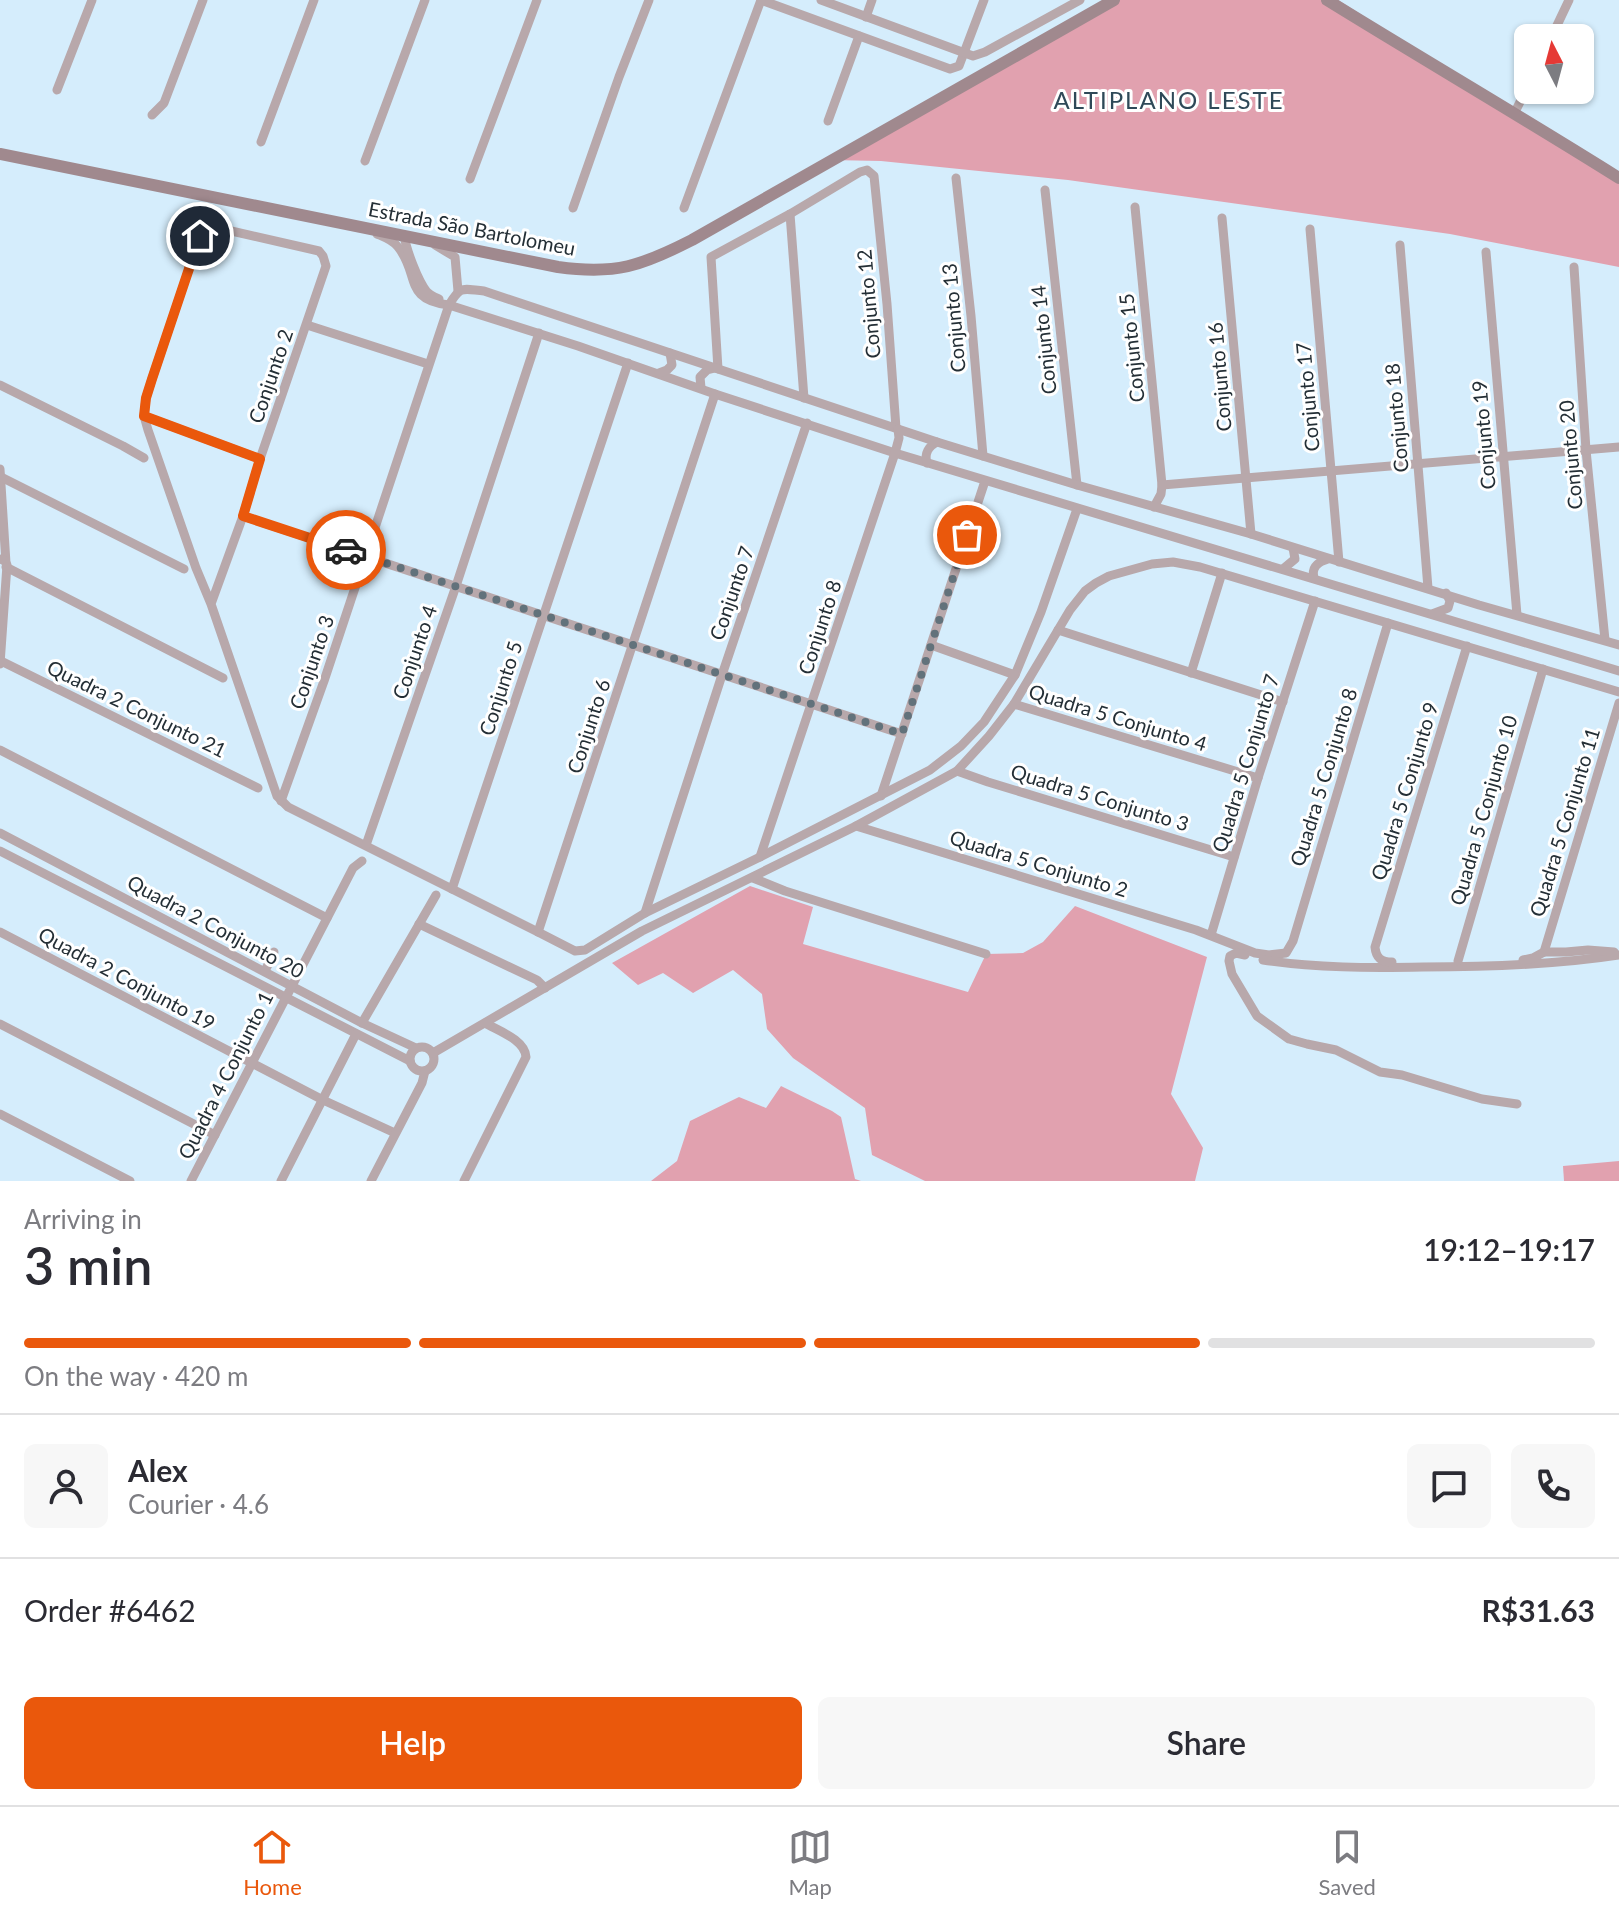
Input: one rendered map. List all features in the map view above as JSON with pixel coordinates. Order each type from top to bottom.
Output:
[{"type":"street","points":[[57,90],[92,0]]},
{"type":"street","points":[[152,115],[164,103],[203,0]]},
{"type":"street","points":[[261,142],[314,0]]},
{"type":"street","points":[[365,161],[425,0]]},
{"type":"street","points":[[470,179],[537,0]]},
{"type":"street","points":[[573,208],[649,0]]},
{"type":"street","points":[[684,208],[761,0],[950,69],[959,66],[984,0]]},
{"type":"street","points":[[811,18],[820,0],[973,56],[1080,0]]},
{"type":"street","points":[[866,17],[872,0]]},
{"type":"street","name":"Estrada São Bartolomeu","points":[[0,154],[558,267],[593,271],[623,268],[654,259],[692,240],[1114,0]]},
{"type":"street","points":[[1327,0],[1619,178]]},
{"type":"street","points":[[1558,24],[1569,0]]},
{"type":"street","points":[[828,121],[859,36]]},
{"type":"street","points":[[1515,112],[1519,104]]},
{"type":"street","name":"Conjunto 12","points":[[790,214],[860,172],[867,170],[874,176],[899,438],[895,453]]},
{"type":"street","name":"Conjunto 13","points":[[956,178],[983,456]]},
{"type":"street","name":"Conjunto 14","points":[[1045,190],[1077,485]]},
{"type":"street","name":"Conjunto 15","points":[[1135,207],[1162,485]]},
{"type":"street","points":[[716,368],[711,257],[790,214],[804,398]]},
{"type":"street","name":"Conjunto 16","points":[[1222,218],[1251,534]]},
{"type":"street","points":[[360,226],[392,240],[399,248],[422,298],[449,305]]},
{"type":"street","name":"Conjunto 2","points":[[144,416],[152,379],[200,236],[206,229],[214,227],[319,251],[326,266],[211,604]]},
{"type":"street","name":"Conjunto 17","points":[[1310,229],[1339,562]]},
{"type":"street","points":[[404,235],[425,288],[432,296],[449,305],[927,463],[1432,614],[1469,617],[1617,669]]},
{"type":"street","points":[[425,239],[455,257],[460,290]]},
{"type":"street","name":"Conjunto 18","points":[[1400,245],[1428,588]]},
{"type":"street","points":[[459,246],[460,290]]},
{"type":"street","name":"Conjunto 19","points":[[1486,252],[1517,615]]},
{"type":"street","name":"Conjunto 20","points":[[1574,267],[1586,450],[1605,640]]},
{"type":"street","points":[[460,290],[484,291],[937,442],[1077,485],[1100,499],[1154,507],[1251,534],[1619,645]]},
{"type":"street","name":"Conjunto 3","points":[[281,801],[324,681],[428,364],[449,305],[460,290]]},
{"type":"street","points":[[307,325],[428,364]]},
{"type":"street","name":"Conjunto 4","points":[[366,845],[539,333]]},
{"type":"street","points":[[659,373],[672,365],[670,353]]},
{"type":"street","name":"Conjunto 5","points":[[452,889],[628,363]]},
{"type":"street","points":[[701,388],[700,377],[707,370],[716,368]]},
{"type":"street","points":[[0,385],[144,458]]},
{"type":"street","name":"Conjunto 6","points":[[538,932],[715,394]]},
{"type":"street","points":[[144,416],[260,459]]},
{"type":"street","points":[[144,416],[274,789],[281,801],[563,947],[580,951],[645,913],[930,770],[961,746],[984,722],[1015,675],[1077,509]]},
{"type":"street","name":"Conjunto 7","points":[[645,913],[807,423]]},
{"type":"street","points":[[927,463],[927,451],[937,442]]},
{"type":"street","points":[[1154,507],[1162,485],[1619,447]]},
{"type":"street","name":"Conjunto 8","points":[[760,857],[895,453]]},
{"type":"street","points":[[0,469],[4,566],[0,662]]},
{"type":"street","points":[[1,477],[184,569]]},
{"type":"street","points":[[881,796],[985,481]]},
{"type":"street","points":[[1089,512],[1100,499]]},
{"type":"street","points":[[243,516],[902,734]]},
{"type":"street","points":[[1283,569],[1295,559],[1293,548]]},
{"type":"street","points":[[1314,578],[1315,566],[1328,559]]},
{"type":"street","points":[[433,1053],[642,931],[856,826],[957,771],[1014,704],[1070,610],[1085,591],[1109,576],[1152,564],[1173,562],[1200,567],[1619,692]]},
{"type":"street","points":[[4,566],[223,678]]},
{"type":"street","points":[[1191,673],[1222,573]]},
{"type":"street","points":[[1432,614],[1448,608],[1450,601],[1446,593]]},
{"type":"street","name":"Quadra 5 Conjunto 7","points":[[1211,935],[1315,601]]},
{"type":"street","points":[[1469,617],[1473,606],[1479,605]]},
{"type":"street","name":"Quadra 5 Conjunto 8","points":[[1293,941],[1388,623]]},
{"type":"street","points":[[1058,630],[1283,702]]},
{"type":"street","points":[[931,645],[1015,675]]},
{"type":"street","name":"Quadra 5 Conjunto 9","points":[[1458,961],[1385,962],[1376,954],[1375,947],[1467,646]]},
{"type":"street","name":"Quadra 2 Conjunto 21","points":[[0,662],[258,788]]},
{"type":"street","name":"Quadra 5 Conjunto 10","points":[[1458,961],[1543,669]]},
{"type":"street","name":"Quadra 5 Conjunto 11","points":[[1544,952],[1619,703]]},
{"type":"street","name":"Quadra 5 Conjunto 4","points":[[1014,704],[1258,778]]},
{"type":"street","points":[[0,750],[327,918]]},
{"type":"street","name":"Quadra 5 Conjunto 3","points":[[957,771],[1234,857]]},
{"type":"street","name":"Quadra 5 Conjunto 2","points":[[856,826],[1211,935],[1255,953],[1286,953],[1293,941]]},
{"type":"street","name":"Quadra 2 Conjunto 20","points":[[0,833],[362,1023],[416,1048]]},
{"type":"street","points":[[0,851],[410,1061],[417,1070],[425,1071]]},
{"type":"street","name":"Quadra 4 Conjunto 1","points":[[191,1181],[353,868],[362,861]]},
{"type":"street","points":[[753,878],[785,891],[986,954]]},
{"type":"street","points":[[362,1023],[436,895]]},
{"type":"street","points":[[419,924],[537,980],[545,988]]},
{"type":"street","name":"Quadra 2 Conjunto 19","points":[[0,932],[323,1100],[395,1133]]},
{"type":"street","points":[[265,971],[274,952]]},
{"type":"street","points":[[1458,961],[1527,959],[1544,952],[1619,952]]},
{"type":"street","points":[[1517,1104],[1482,1099],[1402,1075],[1380,1072],[1336,1050],[1289,1039],[1257,1016],[1232,974],[1230,956],[1236,953],[1285,963],[1347,967],[1414,967],[1590,960],[1619,952]]},
{"type":"street","points":[[464,1181],[527,1052],[522,1045],[485,1023]]},
{"type":"street","points":[[0,1024],[215,1135]]},
{"type":"street","points":[[281,1181],[356,1034]]},
{"type":"street","points":[[410,1061],[416,1048],[427,1048],[433,1053]]},
{"type":"street","points":[[371,1181],[422,1083],[425,1071],[433,1064],[433,1053]]},
{"type":"street","points":[[0,1114],[130,1181]]},
{"type":"shaded area","points":[[1113,0],[1338,0],[1619,178],[1619,267],[1450,234],[1068,180],[881,161],[830,160]]},
{"type":"shaded area","points":[[750,886],[813,907],[803,944],[968,992],[986,954],[1023,953],[1043,942],[1075,906],[1207,957],[1171,1094],[1203,1148],[1195,1181],[925,1181],[872,1155],[865,1108],[793,1058],[767,1029],[762,994],[733,970],[693,993],[663,973],[638,985],[612,963]]},
{"type":"shaded area","points":[[781,1086],[841,1117],[855,1179],[861,1181],[651,1181],[677,1161],[690,1121],[739,1097],[766,1108]]},
{"type":"shaded area","points":[[1619,1161],[1619,1181],[1564,1181],[1563,1166]]},
{"type":"way so far","points":[[346,550],[902,734],[967,535]]},
{"type":"district","name":"ALTIPLANO LESTE","points":[[1169,99]]},
{"type":"route","points":[[200,236],[146,398],[144,416],[260,459],[243,516],[346,550]]}]
